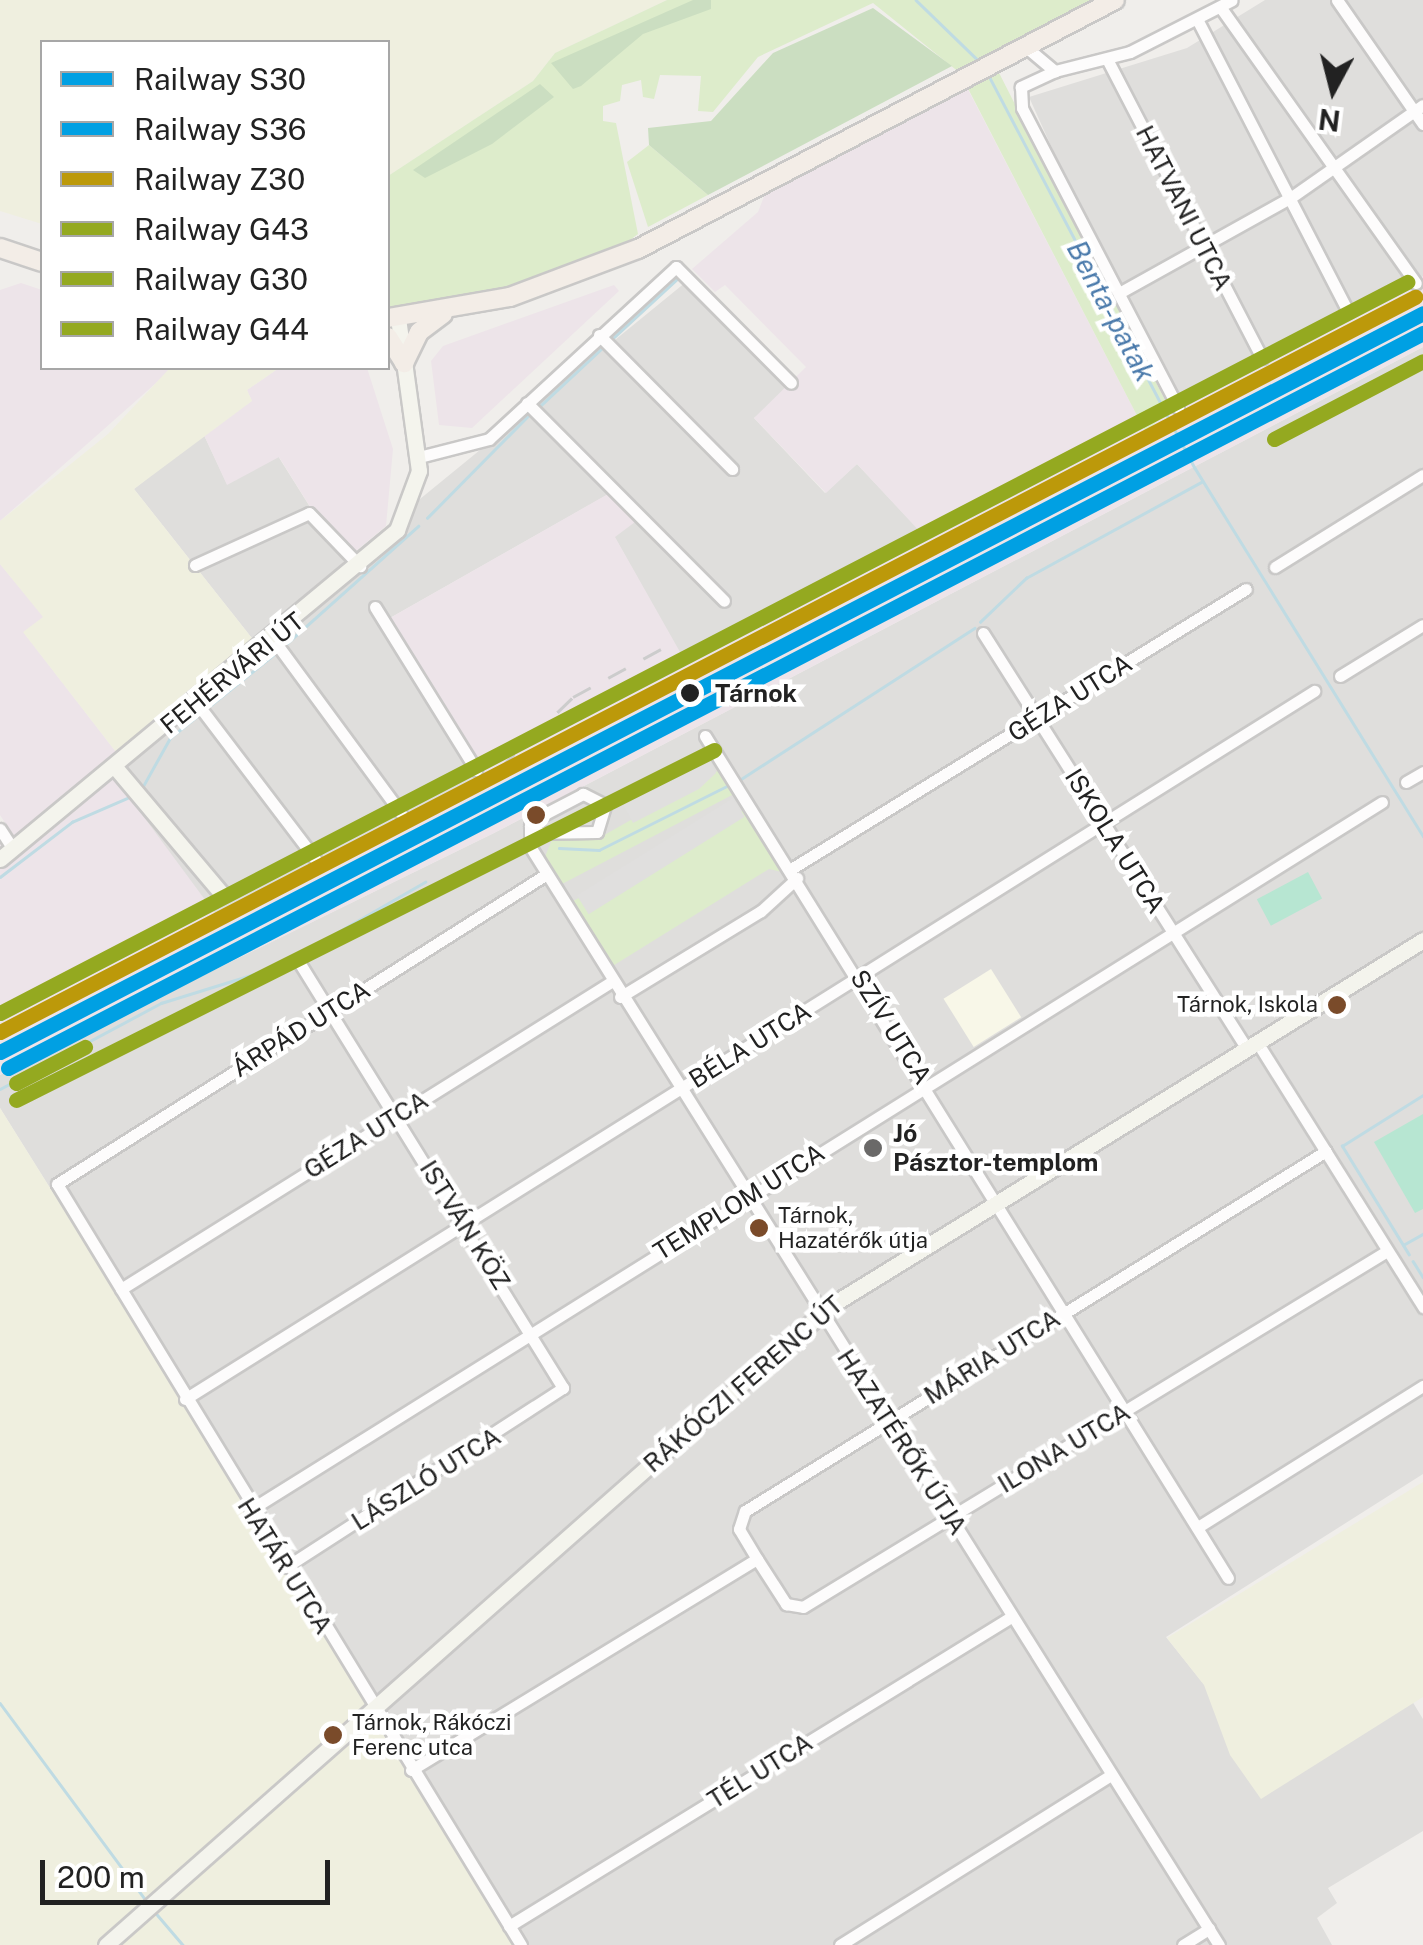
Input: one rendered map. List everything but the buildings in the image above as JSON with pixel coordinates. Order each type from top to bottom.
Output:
[{"type":"main road","points":[[393,317],[448,311],[638,249],[1115,0]]},
{"type":"main road","points":[[0,248],[40,261]]},
{"type":"main road","points":[[390,341],[404,362],[419,332],[448,311]]},
{"type":"street","points":[[1337,0],[1419,109],[1423,124]]},
{"type":"street","points":[[1178,408],[1022,108],[1021,88],[1055,72],[1107,59],[1198,22],[1226,4],[1334,168],[1416,283]]},
{"type":"street","points":[[1198,22],[1348,312]]},
{"type":"street","points":[[1026,47],[1055,72]]},
{"type":"street","name":"HATVANI UTCA","points":[[1107,59],[1262,358]]},
{"type":"street","points":[[1118,293],[1290,198],[1419,109]]},
{"type":"street","points":[[419,457],[474,448],[676,268],[791,383]]},
{"type":"street","name":"FEHÉRVÁRI ÚT","points":[[7,854],[273,640],[360,566],[404,520],[419,457],[393,317]]},
{"type":"street","points":[[599,334],[732,468]]},
{"type":"street","points":[[527,403],[724,601]]},
{"type":"street","points":[[1275,567],[1423,475]]},
{"type":"street","points":[[195,564],[313,514],[360,566]]},
{"type":"street","name":"GÉZA UTCA","points":[[620,997],[760,912],[794,874],[1246,589]]},
{"type":"street","points":[[375,608],[476,770]]},
{"type":"street","points":[[1340,676],[1423,625]]},
{"type":"street","name":"ISKOLA UTCA","points":[[983,633],[1172,931],[1326,1151],[1423,1308]]},
{"type":"street","points":[[273,640],[401,813]]},
{"type":"street","name":"BÉLA UTCA","points":[[184,1399],[1314,691]]},
{"type":"street","points":[[196,702],[316,859]]},
{"type":"street","name":"SZÍV UTCA","points":[[705,736],[1000,1200],[1228,1578]]},
{"type":"street","points":[[115,767],[221,893]]},
{"type":"street","points":[[1406,782],[1423,772]]},
{"type":"street","points":[[583,794],[605,805],[597,832],[530,834],[534,821],[583,794]]},
{"type":"street","name":"TEMPLOM UTCA","points":[[250,1510],[746,1196],[1382,802]]},
{"type":"street","points":[[0,829],[7,854]]},
{"type":"street","name":"HAZATÉRŐK ÚTJA","points":[[530,834],[545,875],[677,1090],[1219,1945]]},
{"type":"street","name":"ÁRPÁD UTCA","points":[[57,1184],[545,875]]},
{"type":"street","name":"RÁKÓCZI FERENC ÚT","points":[[107,1942],[820,1314],[1423,940]]},
{"type":"street","name":"ISTVÁN KÖZ","points":[[299,962],[533,1332],[563,1388]]},
{"type":"street","name":"GÉZA UTCA","points":[[121,1288],[611,982]]},
{"type":"street","name":"MÁRIA UTCA","points":[[757,1559],[739,1529],[744,1511],[1326,1151]]},
{"type":"street","name":"HATÁR UTCA","points":[[57,1184],[250,1510],[520,1945]]},
{"type":"street","name":"ILONA UTCA","points":[[757,1559],[798,1609],[1386,1250]]},
{"type":"street","points":[[1198,1528],[1423,1386]]},
{"type":"street","name":"LÁSZLÓ UTCA","points":[[286,1568],[563,1388]]},
{"type":"street","points":[[411,1770],[757,1559]]},
{"type":"street","name":"TÉL UTCA","points":[[508,1926],[1011,1616]]},
{"type":"street","points":[[840,1945],[1111,1775]]},
{"type":"street","points":[[1184,1945],[1209,1929]]},
{"type":"shaded area","points":[[1265,0],[1423,0],[1423,303],[1269,376],[1169,408],[1029,97],[1187,48]]},
{"type":"shaded area","points":[[962,78],[1146,433],[1169,408],[1423,276],[1423,347],[494,833],[0,1075],[0,837],[10,830],[0,815],[0,564],[44,617],[24,633],[116,752],[104,763],[217,916],[483,774],[390,618],[608,494],[635,522],[615,537],[684,659],[923,535],[857,464],[826,493],[754,418],[806,367],[725,285],[715,292],[692,269],[758,212],[770,181]]},
{"type":"shaded area","points":[[686,282],[775,371],[788,393],[754,418],[825,493],[857,464],[924,535],[683,659],[614,536],[635,521],[607,495],[390,618],[483,774],[216,917],[103,763],[255,642],[134,489],[203,433],[227,484],[278,456],[344,561]]},
{"type":"shaded area","points":[[21,283],[40,289],[40,370],[171,370],[0,521],[0,290]]},
{"type":"shaded area","points":[[614,285],[619,291],[472,428],[439,425],[431,361],[443,346]]},
{"type":"shaded area","points":[[1423,347],[1423,1474],[1166,1637],[1202,1682],[1412,1701],[1423,1719],[1423,1831],[1328,1888],[1337,1903],[1317,1918],[1332,1945],[523,1945],[0,1108],[0,1075],[494,833]]},
{"type":"shaded area","points":[[276,370],[368,370],[393,449],[386,526],[344,561],[279,457],[227,485],[203,433],[252,401],[247,390]]},
{"type":"shaded area","points":[[709,759],[716,773],[699,789],[633,823],[623,804]]},
{"type":"shaded area","points":[[733,798],[745,817],[589,914],[577,896]]},
{"type":"shaded area","points":[[991,969],[1021,1017],[974,1047],[944,999]]},
{"type":"green space","points":[[0,0],[667,0],[555,53],[533,81],[390,175],[390,40],[40,40],[40,223],[0,211]]},
{"type":"green space","points":[[667,0],[1092,0],[991,57],[1169,408],[1146,433],[960,73],[873,3],[758,57],[713,112],[698,111],[701,76],[660,75],[654,99],[643,97],[641,80],[622,85],[620,101],[603,106],[603,121],[616,123],[638,234],[617,250],[470,299],[390,311],[390,175],[533,81],[555,53]]},
{"type":"green space","points":[[693,0],[711,0],[711,9],[643,34],[581,86],[573,89],[551,63]]},
{"type":"green space","points":[[873,8],[952,66],[708,195],[649,145],[648,128],[711,121],[773,53]]},
{"type":"green space","points":[[540,84],[554,97],[492,144],[425,178],[413,170]]},
{"type":"green space","points":[[649,145],[708,195],[648,227],[627,162]]},
{"type":"green space","points":[[168,370],[276,370],[247,390],[252,401],[134,489],[255,642],[116,752],[23,632],[43,617],[0,564],[0,521],[108,434]]},
{"type":"green space","points":[[721,769],[734,794],[562,884],[544,859],[554,835],[599,838]]},
{"type":"green space","points":[[746,809],[786,873],[769,869],[611,967],[573,901]]},
{"type":"green space","points":[[1308,872],[1322,898],[1271,926],[1257,899]]},
{"type":"green space","points":[[0,1108],[523,1945],[0,1945]]},
{"type":"green space","points":[[1423,1114],[1423,1209],[1415,1213],[1374,1142]]},
{"type":"green space","points":[[1423,1482],[1423,1697],[1261,1799],[1230,1755],[1204,1685],[1167,1638]]},
{"type":"waterway","points":[[916,0],[981,63]]},
{"type":"waterway","name":"Benta-patak","points":[[988,74],[1195,468],[1423,836]]},
{"type":"waterway","points":[[612,339],[677,279]]},
{"type":"waterway","points":[[540,406],[603,347]]},
{"type":"waterway","points":[[427,518],[530,414]]},
{"type":"waterway","points":[[980,622],[1026,578],[1201,482]]},
{"type":"waterway","points":[[284,646],[418,526]]},
{"type":"waterway","points":[[741,779],[974,628]]},
{"type":"waterway","points":[[206,709],[277,652]]},
{"type":"waterway","points":[[142,788],[170,738],[198,715]]},
{"type":"waterway","points":[[559,848],[599,850],[727,786]]},
{"type":"waterway","points":[[0,877],[72,822],[132,796]]},
{"type":"waterway","points":[[0,1089],[161,1003],[277,967],[425,882]]},
{"type":"waterway","points":[[1409,1255],[1342,1146],[1423,1095]]},
{"type":"waterway","points":[[1403,1245],[1423,1234]]},
{"type":"waterway","points":[[1413,1261],[1423,1277]]},
{"type":"waterway","points":[[0,1703],[147,1902]]},
{"type":"waterway","points":[[155,1912],[183,1945]]},
{"type":"railway","points":[[440,808],[500,768],[573,697],[661,649]]},
{"type":"railway","points":[[0,1030],[411,822]]},
{"type":"rail line","name":"G30","points":[[0,1013],[1407,282]]},
{"type":"rail line","name":"Z30","points":[[0,1032],[1415,297]]},
{"type":"rail line","name":"S30","points":[[0,1052],[1423,313]]},
{"type":"rail line","name":"S36","points":[[8,1068],[1423,333]]},
{"type":"rail line","name":"G43","points":[[1274,439],[1423,361]]},
{"type":"rail line","name":"G43","points":[[16,1100],[714,750]]},
{"type":"rail line","name":"G44","points":[[16,1083],[85,1047]]},
{"type":"place","name":"Tárnok","points":[[690,693]]},
{"type":"place","name":"Tárnok, Iskola","points":[[1337,1005]]},
{"type":"place","name":"Jó Pásztor-templom","points":[[873,1148]]},
{"type":"place","name":"Tárnok, Hazatérők útja","points":[[759,1228]]},
{"type":"place","name":"Tárnok, Rákóczi Ferenc utca","points":[[333,1735]]}]
